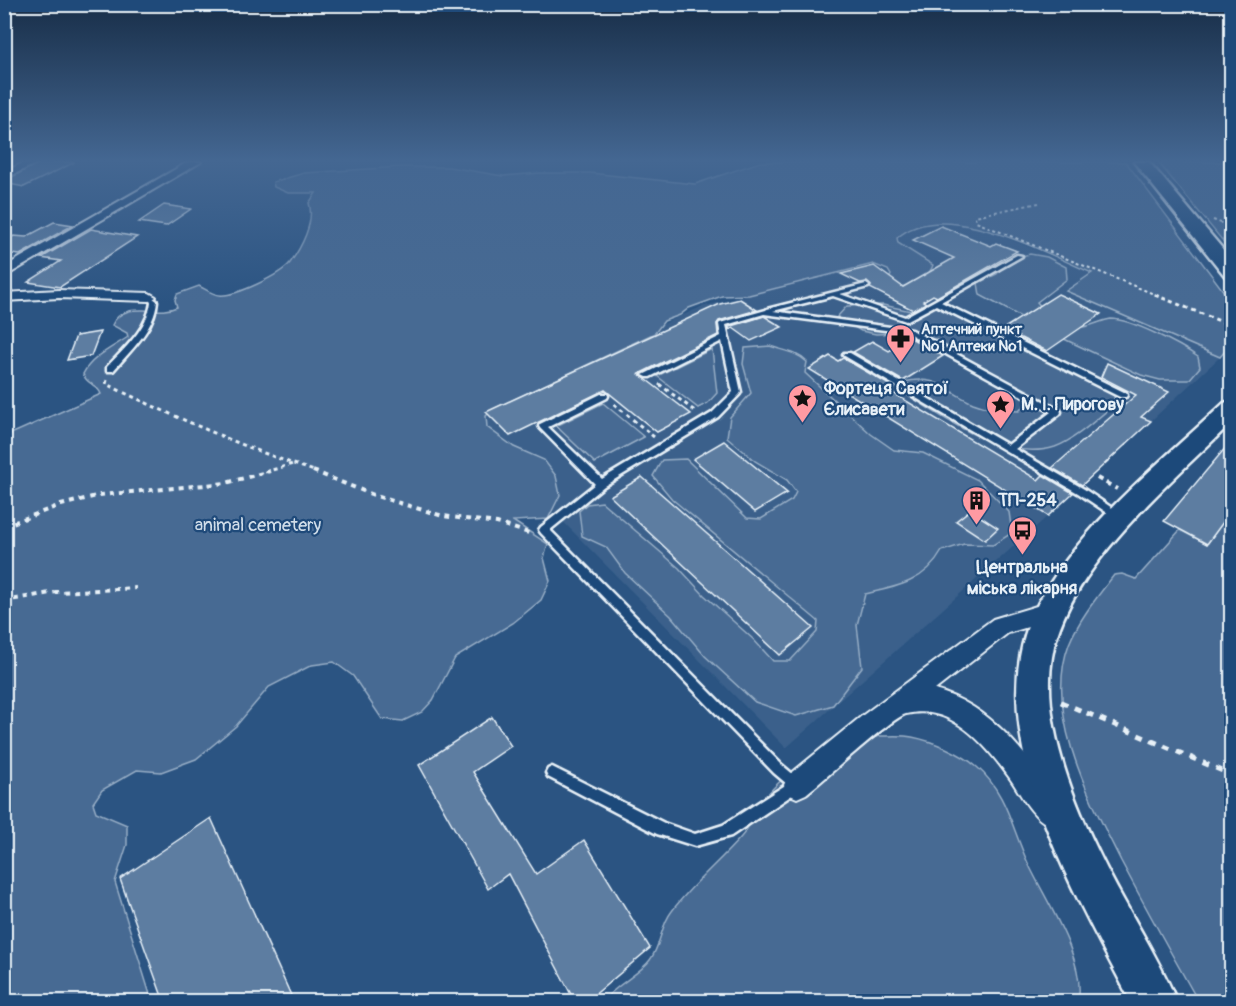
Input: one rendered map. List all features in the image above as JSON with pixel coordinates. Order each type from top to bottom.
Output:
[{"type":"main road","points":[[1180,209],[1232,272]]},
{"type":"main road","points":[[1155,1002],[1087,869],[1048,777],[1036,727],[1034,679],[1037,645],[1050,611],[1071,577],[1120,518],[1232,408]]},
{"type":"street","points":[[4,273],[115,209]]},
{"type":"street","points":[[4,297],[59,294],[148,297]]},
{"type":"street","points":[[797,785],[1001,626],[1050,611]]},
{"type":"street","points":[[901,703],[935,701],[968,715],[1018,767],[1087,869]]},
{"type":"lane","points":[[833,294],[906,319],[1019,256]]},
{"type":"lane","points":[[552,773],[662,829],[695,840],[726,831],[797,785],[778,769],[544,530],[601,484],[715,415],[737,392],[722,324],[866,286]]},
{"type":"lane","points":[[110,369],[141,333],[155,308],[154,301],[148,297]]},
{"type":"lane","points":[[934,302],[1123,395]]},
{"type":"lane","points":[[764,312],[910,332],[1057,412],[1009,449]]},
{"type":"lane","points":[[648,375],[725,337]]},
{"type":"lane","points":[[847,355],[1082,491],[1120,518]]},
{"type":"lane","points":[[601,484],[543,426],[604,396]]},
{"type":"path","points":[[1010,209],[975,216],[975,222],[1232,326]]},
{"type":"path","points":[[1205,216],[1232,227]]},
{"type":"path","points":[[110,369],[106,384],[118,392],[274,459],[294,464],[376,496],[443,516],[497,523],[558,543]]},
{"type":"path","points":[[648,375],[706,420]]},
{"type":"path","points":[[604,396],[664,445]]},
{"type":"path","points":[[4,526],[61,505],[100,495],[226,483],[294,464]]},
{"type":"path","points":[[4,601],[56,592],[136,588]]},
{"type":"path","points":[[1057,700],[1232,775]]},
{"type":"shaded area","points":[[935,209],[1093,273],[1067,291],[1220,357],[1048,516],[786,748],[459,416],[701,307],[873,264],[887,230]]},
{"type":"green space","name":"animal cemetery","points":[[1161,209],[1231,301],[1231,344],[1220,357],[1066,291],[1092,273],[994,232],[966,225],[940,223],[917,227],[897,238],[898,243],[933,265],[925,277],[911,284],[902,287],[889,279],[891,275],[888,270],[873,264],[749,295],[722,296],[689,308],[680,315],[664,321],[655,333],[493,409],[486,416],[487,427],[514,447],[544,460],[556,476],[560,495],[548,519],[513,521],[548,544],[544,558],[550,581],[541,600],[513,623],[455,658],[433,700],[422,712],[403,721],[382,719],[353,676],[334,662],[312,665],[269,687],[236,726],[196,759],[161,772],[137,770],[102,790],[93,803],[96,812],[127,825],[127,845],[115,882],[152,1001],[5,1001],[4,437],[101,394],[83,374],[97,357],[128,337],[127,333],[112,325],[117,317],[132,311],[168,310],[177,307],[175,300],[177,294],[199,286],[217,295],[235,293],[285,268],[306,234],[310,210]]},
{"type":"green space","points":[[1197,209],[1231,209],[1231,251]]},
{"type":"green space","points":[[1030,254],[1047,257],[1066,267],[1067,279],[1037,302],[1043,309],[1083,327],[1111,319],[1131,323],[1198,357],[1200,367],[1189,380],[1160,380],[1141,375],[1047,331],[980,295],[978,283],[997,274],[1009,259]]},
{"type":"green space","points":[[925,304],[955,309],[1102,382],[1114,396],[1115,404],[1063,444],[1036,450],[1016,449],[995,443],[956,425],[903,392],[904,382],[925,380],[933,382],[973,403],[1007,411],[1019,411],[1028,401],[1017,386],[969,361],[935,339],[900,333],[876,334],[861,331],[837,317],[847,306],[883,305],[911,311]]},
{"type":"green space","points":[[770,346],[795,354],[807,362],[805,373],[871,434],[894,450],[923,453],[978,480],[1009,512],[1012,533],[993,545],[964,544],[942,551],[927,570],[909,582],[865,594],[857,625],[862,667],[833,705],[796,716],[755,702],[705,656],[671,616],[625,573],[606,547],[582,536],[579,511],[587,504],[602,502],[679,568],[773,661],[790,661],[817,632],[818,621],[672,499],[653,476],[662,460],[686,459],[747,518],[761,519],[792,500],[796,492],[787,480],[755,461],[727,437],[730,417],[751,393],[743,364],[745,348]]},
{"type":"green space","points":[[712,349],[717,393],[708,403],[698,408],[657,376]]},
{"type":"green space","points":[[603,403],[644,437],[595,463],[556,426]]},
{"type":"green space","points":[[1231,510],[1231,1001],[1198,1001],[1121,861],[1085,784],[1066,728],[1062,699],[1063,671],[1069,644],[1078,626],[1114,575],[1122,574],[1136,579],[1180,530],[1207,544]]},
{"type":"green space","points":[[880,736],[912,737],[929,741],[963,757],[987,777],[1008,812],[1028,863],[1071,949],[1079,985],[1078,1002],[602,1002],[646,965],[654,954],[665,923],[672,911],[741,837],[764,799],[779,782],[819,756]]},
{"type":"building","points":[[158,209],[191,209],[166,226],[139,222]]},
{"type":"building","points":[[54,222],[73,225],[20,255],[4,253],[4,241],[14,236],[26,237]]},
{"type":"building","points":[[941,226],[991,246],[996,243],[1017,251],[937,297],[933,295],[923,301],[926,303],[913,310],[870,288],[867,282],[860,283],[841,274],[874,266],[903,287],[954,258],[913,240]]},
{"type":"building","points":[[91,229],[137,237],[60,287],[28,282],[61,261],[41,258]]},
{"type":"building","points":[[1058,294],[1101,314],[1047,351],[1003,329]]},
{"type":"building","points":[[740,299],[757,310],[719,321],[718,335],[639,374],[691,414],[657,432],[605,390],[510,436],[486,412],[720,304]]},
{"type":"building","points":[[764,316],[782,327],[751,341],[733,328],[729,330],[729,327]]},
{"type":"building","points":[[100,332],[91,356],[67,360],[76,336]]},
{"type":"building","points":[[911,338],[943,356],[903,381],[853,352],[872,341],[889,351]]},
{"type":"building","points":[[830,356],[838,361],[843,358],[893,387],[888,390],[1038,480],[1043,475],[1073,493],[1048,516],[809,369]]},
{"type":"building","points":[[1107,363],[1169,392],[1141,417],[1151,421],[1082,485],[1052,468],[1136,395],[1101,377]]},
{"type":"building","points":[[1232,440],[1232,510],[1207,544],[1164,521]]},
{"type":"building","points":[[724,441],[787,493],[755,512],[693,459]]},
{"type":"building","points":[[642,477],[813,628],[780,655],[610,496]]},
{"type":"building","name":"ТП-254","points":[[970,510],[998,528],[985,540],[956,521]]},
{"type":"building","points":[[492,717],[511,746],[473,772],[536,874],[584,840],[650,948],[586,1002],[575,1002],[508,874],[488,889],[419,765]]},
{"type":"building","points":[[211,818],[294,1002],[164,1002],[120,879]]},
{"type":"place","name":"Аптечний пункт №1 Аптеки №1","points":[[900,364]]},
{"type":"place","name":"Фортеця Святої Єлисавети","points":[[803,424]]},
{"type":"place","name":"М. І. Пирогову","points":[[1000,430]]},
{"type":"place","name":"ТП-254","points":[[977,526]]},
{"type":"place","name":"Центральна міська лікарня","points":[[1022,556]]}]
